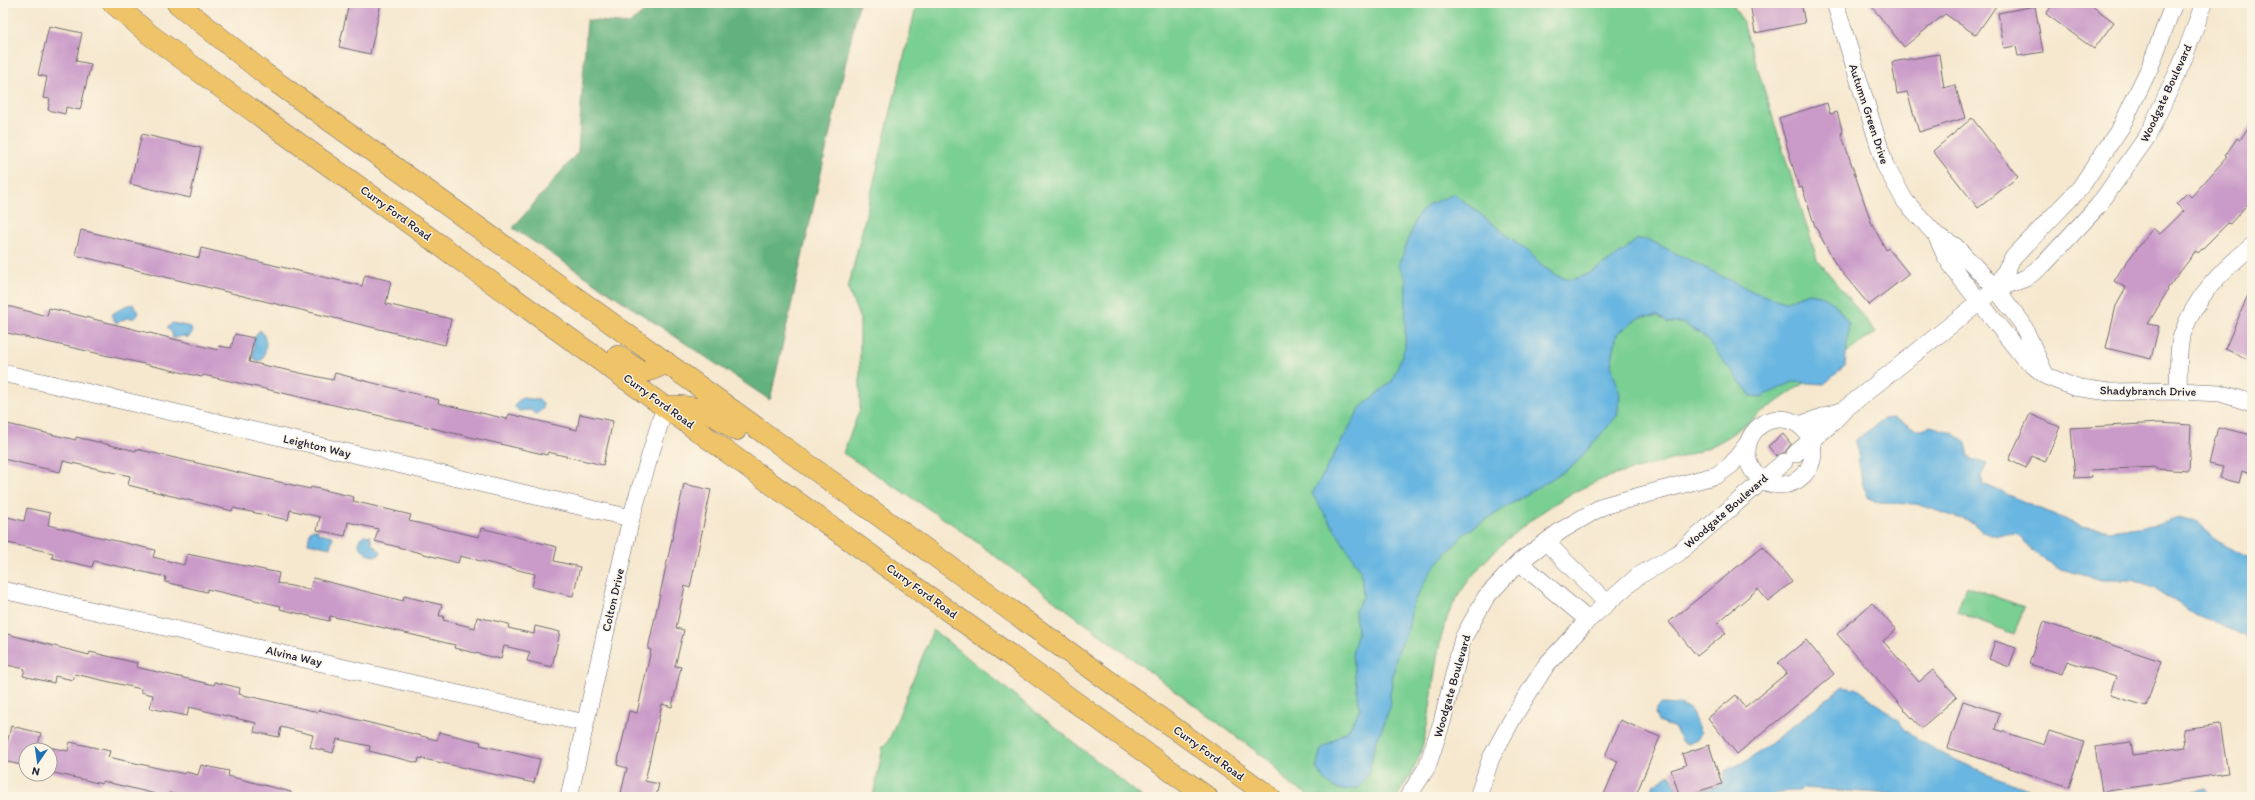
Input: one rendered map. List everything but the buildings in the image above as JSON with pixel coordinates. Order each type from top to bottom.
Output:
[{"type":"main road","name":"Curry Ford Road","points":[[113,3],[149,34],[1207,797]]},
{"type":"main road","name":"Curry Ford Road","points":[[177,3],[265,74],[1270,797]]},
{"type":"main road","points":[[353,182],[392,196],[639,370],[649,372],[666,362]]},
{"type":"main road","points":[[665,406],[688,405],[712,413],[986,609],[1027,622]]},
{"type":"street","name":"Autumn Green Drive","points":[[1835,3],[1884,165],[1905,201],[1936,235],[1955,246],[1996,289]]},
{"type":"street","name":"Woodgate Boulevard","points":[[1996,289],[2012,259],[2080,188],[2121,127],[2150,67],[2174,3]]},
{"type":"street","name":"Woodgate Boulevard","points":[[1478,797],[1492,758],[1519,708],[1547,664],[1588,620],[1638,576],[1677,554],[1762,479],[1812,441],[1845,409],[1980,301],[1996,289],[2026,278],[2044,264],[2098,206],[2147,137],[2182,63],[2204,3]]},
{"type":"street","name":"Autumn Green Drive","points":[[1936,235],[1946,257],[1980,301]]},
{"type":"street","points":[[2178,391],[2182,336],[2200,298],[2227,267],[2252,246]]},
{"type":"street","points":[[1996,289],[2022,323],[2046,376]]},
{"type":"street","name":"Shadybranch Drive","points":[[1980,301],[2023,357],[2046,376],[2074,387],[2109,392],[2178,391],[2220,394],[2252,403]]},
{"type":"street","name":"Leighton Way","points":[[3,373],[631,518]]},
{"type":"street","name":"Colton Drive","points":[[569,797],[631,518],[665,406]]},
{"type":"street","name":"Woodgate Boulevard","points":[[1408,797],[1427,767],[1442,722],[1463,638],[1486,597],[1519,562],[1546,542],[1603,506],[1717,475],[1731,465],[1748,443],[1752,434],[1769,421],[1779,419],[1789,420],[1799,425],[1845,409]]},
{"type":"street","points":[[1748,443],[1747,454],[1749,464],[1762,479],[1772,484],[1792,482],[1801,477],[1812,461],[1812,441],[1799,425]]},
{"type":"street","points":[[1546,542],[1608,603]]},
{"type":"street","points":[[1519,562],[1588,620]]},
{"type":"street","name":"Alvina Way","points":[[3,590],[585,723]]},
{"type":"green space","points":[[656,3],[859,3],[770,400],[513,228],[578,152],[587,20],[629,24]]},
{"type":"green space","points":[[917,3],[1732,3],[1743,22],[1817,259],[1876,332],[1723,440],[1710,447],[1682,457],[1623,472],[1586,486],[1562,499],[1513,534],[1491,555],[1472,577],[1456,599],[1446,621],[1441,638],[1424,741],[1417,762],[1397,797],[1312,797],[1288,783],[1273,764],[955,526],[843,453],[860,409],[860,319],[848,289]]},
{"type":"green space","points":[[1966,586],[2024,607],[2014,634],[1957,612]]},
{"type":"green space","points":[[933,630],[1142,797],[873,797],[883,747],[889,740]]},
{"type":"water","points":[[1454,194],[1527,251],[1548,270],[1567,279],[1574,279],[1583,276],[1604,265],[1637,239],[1649,240],[1754,292],[1785,302],[1808,293],[1820,295],[1834,303],[1849,323],[1845,366],[1824,384],[1793,382],[1761,397],[1751,396],[1703,335],[1682,323],[1668,323],[1658,316],[1640,317],[1617,334],[1611,365],[1620,395],[1617,416],[1574,465],[1466,532],[1432,569],[1412,605],[1409,626],[1396,657],[1390,695],[1391,705],[1374,748],[1369,772],[1360,787],[1345,790],[1339,789],[1329,785],[1316,768],[1321,749],[1349,729],[1360,709],[1352,655],[1357,633],[1355,611],[1363,596],[1361,571],[1312,494],[1360,408],[1392,381],[1405,347],[1406,279],[1399,266],[1417,216],[1430,204]]},
{"type":"water","points":[[133,304],[139,314],[135,318],[127,318],[116,323],[111,315],[125,306]]},
{"type":"water","points":[[172,323],[191,327],[192,334],[188,338],[184,336],[173,338],[172,333],[167,328]]},
{"type":"water","points":[[260,330],[265,337],[266,345],[262,360],[258,361],[253,358],[254,338]]},
{"type":"water","points":[[522,398],[539,400],[543,404],[543,409],[536,414],[530,410],[519,411],[515,407],[516,403]]},
{"type":"water","points":[[1893,418],[1918,430],[1931,426],[1953,433],[1966,442],[1969,458],[1987,464],[1981,476],[1983,484],[2081,526],[2111,531],[2164,523],[2177,517],[2199,522],[2212,538],[2252,560],[2252,639],[2197,615],[2153,588],[2132,580],[2102,580],[2057,568],[2033,552],[2021,536],[2015,534],[1997,536],[1980,530],[1974,523],[1916,504],[1879,503],[1869,498],[1862,483],[1856,440],[1884,419]]},
{"type":"water","points":[[313,529],[317,530],[318,533],[333,536],[330,548],[308,543],[310,531]]},
{"type":"water","points":[[364,535],[370,536],[372,544],[381,552],[379,555],[373,556],[368,554],[359,545],[360,538]]},
{"type":"water","points":[[1843,686],[1858,689],[1899,721],[1908,732],[1945,755],[1993,776],[2052,797],[1900,797],[1893,794],[1803,788],[1800,791],[1777,792],[1774,797],[1680,797],[1722,785],[1726,770],[1749,760]]},
{"type":"water","points":[[1662,704],[1680,705],[1690,709],[1701,733],[1697,740],[1688,744],[1681,741],[1675,728],[1658,722],[1655,713],[1658,707]]},
{"type":"water","points":[[1670,774],[1680,797],[1647,797],[1653,785]]},
{"type":"water","points":[[2206,788],[2213,797],[2167,797]]}]
